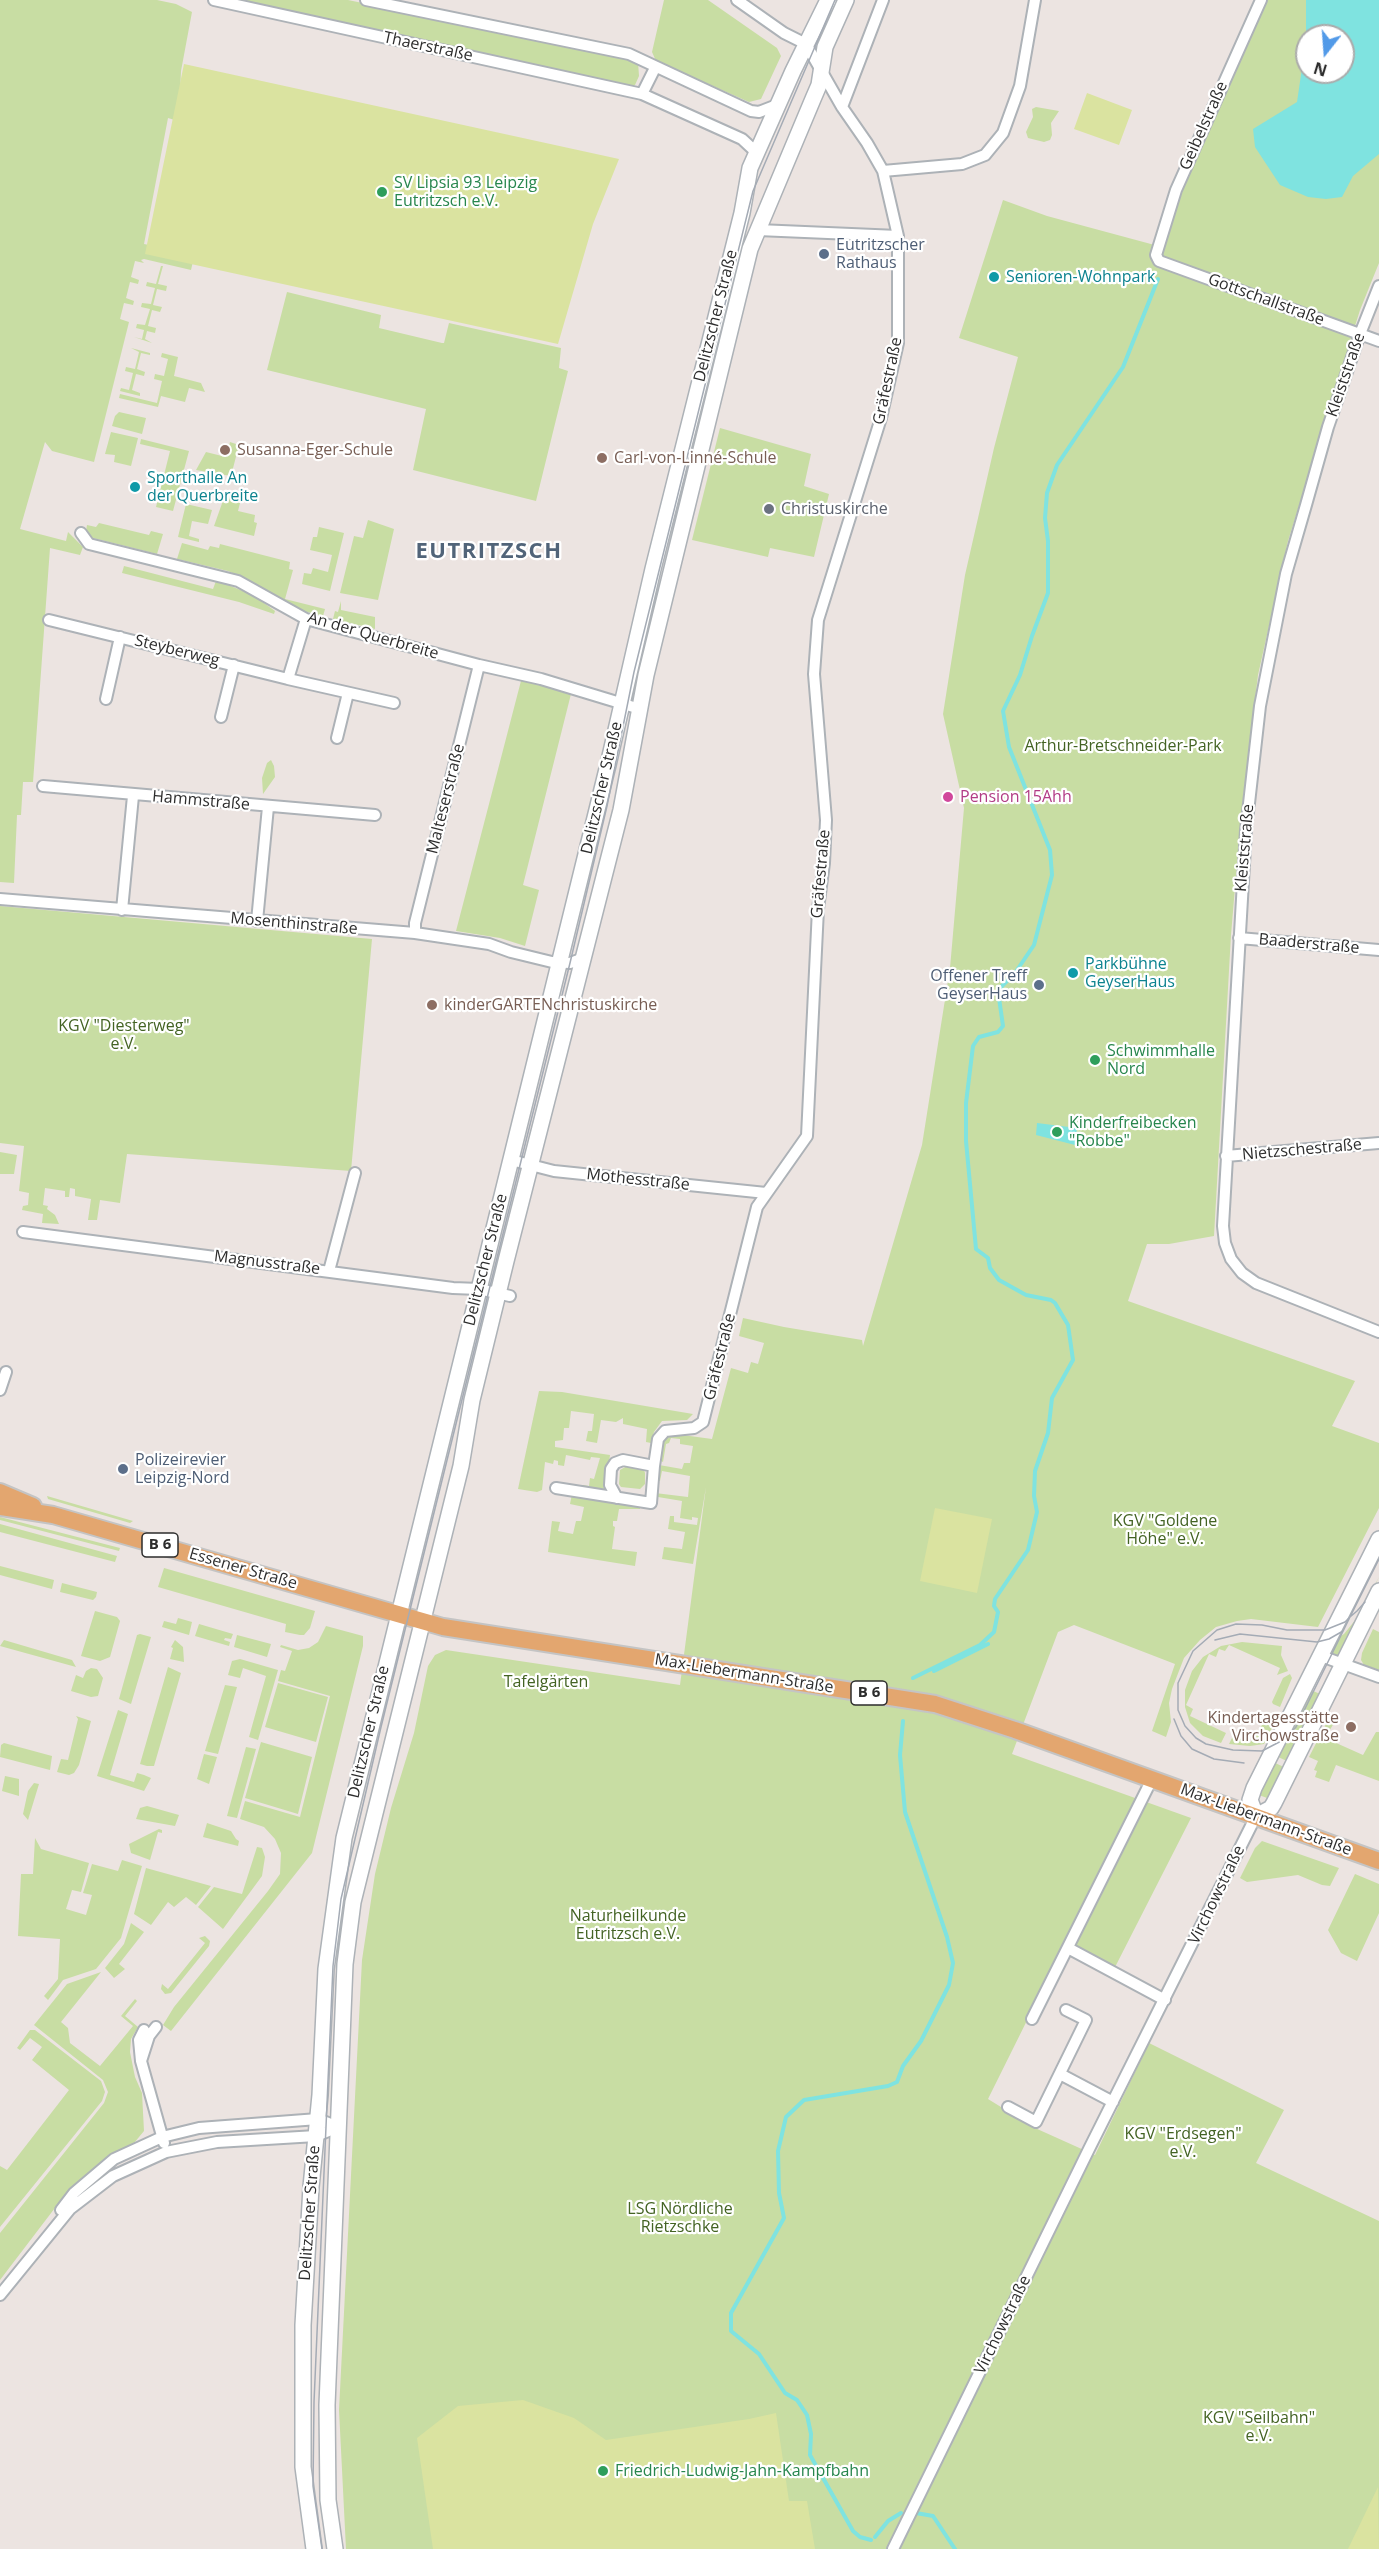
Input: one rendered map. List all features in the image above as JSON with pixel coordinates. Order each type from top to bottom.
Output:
[{"type":"main road","name":"Delitzscher Straße","points":[[314,2549],[306,2500],[301,2416],[303,2325],[326,1969],[332,1910],[344,1838],[608,765],[621,703],[742,213],[750,168],[777,105],[828,0]]},
{"type":"main road","name":"Delitzscher Straße","points":[[335,2549],[328,2500],[327,2405],[345,1964],[353,1902],[461,1466],[472,1400],[505,1295],[530,1165],[628,778],[645,675],[750,249],[813,99],[822,69],[825,47],[846,0]]},
{"type":"main road","name":"Essener Straße","points":[[0,1492],[53,1515]]},
{"type":"main road","name":"Essener Straße","points":[[0,1507],[53,1515],[398,1614]]},
{"type":"main road","name":"Virchowstraße","points":[[1379,1539],[1251,1795],[1250,1800],[1256,1816],[1271,1808],[1274,1803],[1379,1591]]},
{"type":"main road","name":"Max-Liebermann-Straße","points":[[398,1614],[448,1628],[935,1704],[976,1716],[1379,1861]]},
{"type":"street","name":"Thaerstraße","points":[[214,0],[642,94],[742,139],[756,152]]},
{"type":"street","name":"Thaerstraße","points":[[366,0],[629,54],[751,111],[759,112],[777,105]]},
{"type":"street","points":[[737,0],[784,33],[806,44]]},
{"type":"street","points":[[842,107],[883,0]]},
{"type":"street","points":[[883,171],[962,164],[985,155],[1003,133],[1020,86],[1035,0]]},
{"type":"street","name":"Geibelstraße","points":[[1156,255],[1176,190],[1261,0]]},
{"type":"street","name":"Gräfestraße","points":[[555,1488],[651,1503],[658,1438],[665,1431],[694,1428],[703,1422],[757,1207],[807,1136],[818,909],[824,863],[826,820],[814,674],[818,620],[881,418],[898,343],[898,236],[885,196],[883,171],[842,107],[806,44]]},
{"type":"street","points":[[642,94],[655,68]]},
{"type":"street","points":[[758,230],[791,232],[821,230],[898,236]]},
{"type":"street","name":"Gottschallstraße","points":[[1156,255],[1159,261],[1379,341]]},
{"type":"street","name":"Kleiststraße","points":[[1379,286],[1328,427],[1286,574],[1272,639],[1252,774],[1239,938],[1226,1156],[1225,1243],[1242,1273],[1256,1283],[1379,1332]]},
{"type":"street","name":"An der Querbreite","points":[[81,533],[89,544],[238,581],[306,620],[542,679],[640,709]]},
{"type":"street","name":"Steyberweg","points":[[49,620],[394,703]]},
{"type":"street","points":[[288,679],[306,620]]},
{"type":"street","name":"Steyberweg","points":[[106,699],[120,637]]},
{"type":"street","name":"Malteserstraße","points":[[415,933],[415,923],[479,665]]},
{"type":"street","name":"Steyberweg","points":[[221,717],[234,666]]},
{"type":"street","points":[[337,738],[348,693]]},
{"type":"street","name":"Hammstraße","points":[[43,786],[133,796],[375,815]]},
{"type":"street","name":"Hammstraße","points":[[122,910],[133,796]]},
{"type":"street","name":"Hammstraße","points":[[257,921],[268,807]]},
{"type":"street","name":"Mosenthinstraße","points":[[0,899],[415,933],[489,944],[511,952],[560,962],[570,963],[584,958]]},
{"type":"street","name":"Baaderstraße","points":[[1239,938],[1379,950]]},
{"type":"street","name":"Nietzschestraße","points":[[1226,1156],[1379,1143]]},
{"type":"street","name":"Mothesstraße","points":[[511,1160],[554,1171],[766,1193]]},
{"type":"street","points":[[329,1271],[355,1173]]},
{"type":"street","name":"Magnusstraße","points":[[23,1232],[453,1288],[479,1289],[505,1295]]},
{"type":"street","points":[[0,1390],[6,1372]]},
{"type":"street","points":[[616,1498],[610,1485],[615,1463],[623,1460],[654,1466]]},
{"type":"street","points":[[1321,1656],[1379,1677]]},
{"type":"street","points":[[1032,2019],[1152,1779]]},
{"type":"street","name":"Virchowstraße","points":[[893,2549],[1256,1816]]},
{"type":"street","points":[[1068,1948],[1165,2000]]},
{"type":"street","points":[[1008,2107],[1036,2122],[1086,2020],[1066,2010]]},
{"type":"street","points":[[141,2061],[149,2036],[156,2027]]},
{"type":"street","points":[[144,2030],[139,2040],[141,2061],[166,2152]]},
{"type":"street","points":[[1060,2074],[1113,2102]]},
{"type":"street","points":[[47,2234],[57,2214],[74,2193],[114,2159],[162,2137],[199,2128],[318,2119],[338,2127]]},
{"type":"street","points":[[0,2295],[47,2234],[70,2209],[113,2176],[166,2152],[217,2142],[316,2136],[338,2127]]},
{"type":"green space","points":[[0,0],[157,0],[176,4],[192,12],[181,71],[180,94],[194,257],[191,270],[144,259],[141,260],[144,263],[135,261],[131,277],[139,280],[138,284],[130,282],[126,298],[134,301],[133,305],[124,303],[120,319],[129,322],[94,462],[52,451],[45,442],[20,529],[66,541],[68,532],[83,547],[80,555],[50,548],[33,782],[23,782],[21,815],[17,815],[14,883],[0,882]],"holes":[[[168,118],[178,121],[154,246],[144,244]]]},
{"type":"green space","points":[[225,0],[348,0],[633,59],[638,62],[639,76],[635,85],[631,87]]},
{"type":"green space","points":[[664,0],[708,0],[777,48],[781,56],[761,99],[749,102],[656,61],[652,52]]},
{"type":"green space","name":"LSG Nördliche Rietzschke","points":[[1266,0],[1379,0],[1379,263],[1360,310],[1288,541],[1258,675],[1241,816],[1231,935],[1214,1236],[1169,1244],[1147,1244],[1128,1301],[1355,1381],[1332,1426],[1379,1443],[1379,1508],[1318,1627],[1251,1619],[1216,1627],[1200,1640],[1184,1658],[1172,1689],[1169,1703],[1171,1722],[1166,1737],[1152,1731],[1175,1664],[1074,1625],[1058,1632],[1012,1754],[1191,1818],[1110,1977],[1061,1952],[988,2099],[1035,2128],[1095,2155],[1149,2043],[1284,2110],[1256,2163],[1379,2221],[1379,2549],[346,2549],[339,2410],[362,1960],[375,1874],[391,1808],[414,1733],[428,1666],[435,1655],[446,1650],[680,1685],[706,1487],[693,1564],[662,1559],[664,1547],[682,1549],[685,1532],[668,1529],[670,1516],[674,1516],[674,1522],[697,1525],[698,1518],[692,1517],[692,1520],[680,1518],[682,1501],[658,1497],[652,1510],[655,1493],[688,1497],[690,1476],[662,1471],[660,1481],[656,1481],[659,1465],[682,1469],[684,1463],[690,1463],[693,1446],[680,1444],[680,1439],[671,1438],[666,1444],[663,1462],[659,1460],[663,1440],[675,1434],[712,1439],[731,1368],[748,1373],[751,1362],[758,1364],[764,1343],[739,1336],[743,1318],[862,1340],[863,1346],[922,1145],[950,968],[964,808],[943,714],[965,575],[994,448],[1018,357],[959,338],[1003,200],[1047,216],[1162,247],[1174,207]]},
{"type":"green space","name":"SV Lipsia 93 Leipzig Eutritzsch e.V.","points":[[184,64],[619,159],[593,224],[558,344],[145,254]]},
{"type":"green space","points":[[1087,93],[1132,110],[1119,145],[1074,129]]},
{"type":"green space","points":[[1036,107],[1059,111],[1051,123],[1050,140],[1044,142],[1028,138],[1026,132],[1033,117],[1032,109]]},
{"type":"green space","points":[[161,266],[163,266],[158,284],[167,286],[166,291],[157,289],[153,305],[162,307],[160,312],[152,310],[148,326],[156,328],[155,333],[147,331],[145,339],[152,343],[134,337],[142,339],[144,330],[136,328],[137,324],[145,325],[150,309],[141,307],[142,303],[151,304],[155,288],[146,286],[147,282],[156,284]]},
{"type":"green space","points":[[287,292],[381,315],[379,328],[442,343],[444,343],[449,323],[561,348],[559,368],[568,371],[536,501],[413,470],[426,409],[267,370]]},
{"type":"green space","points":[[131,348],[150,353],[150,355],[141,353],[137,369],[145,372],[144,376],[136,374],[132,390],[140,393],[140,396],[120,391],[121,388],[129,390],[133,373],[125,371],[126,367],[135,369],[139,352]]},
{"type":"green space","points":[[162,353],[178,357],[174,376],[201,383],[205,392],[189,388],[185,402],[161,396],[158,407],[119,398],[120,394],[157,403],[162,381],[154,379],[155,374],[164,376],[168,359],[161,357]]},
{"type":"green space","points":[[119,412],[146,418],[142,434],[112,426]]},
{"type":"green space","points":[[720,428],[811,454],[804,486],[829,494],[814,557],[770,548],[768,557],[692,540]]},
{"type":"green space","points":[[111,432],[138,438],[131,466],[114,462],[115,455],[105,454]]},
{"type":"green space","points":[[141,439],[189,451],[173,511],[156,507],[170,451],[140,444]]},
{"type":"green space","points":[[230,442],[239,445],[231,476],[196,470],[206,452],[226,457]]},
{"type":"green space","points":[[225,495],[241,499],[238,511],[255,515],[254,522],[257,523],[254,536],[214,526]]},
{"type":"green space","points":[[186,504],[212,510],[208,524],[192,521],[189,536],[199,539],[199,542],[178,537]]},
{"type":"green space","points":[[368,520],[394,529],[378,600],[340,593],[354,536],[363,538]]},
{"type":"green space","points":[[99,523],[149,535],[151,531],[163,534],[157,554],[89,537],[86,531],[87,525],[96,527]]},
{"type":"green space","points":[[319,527],[344,533],[330,591],[302,584],[304,573],[311,574],[313,568],[328,572],[332,555],[310,550],[313,537],[317,537]]},
{"type":"green space","points":[[182,543],[208,550],[210,546],[219,548],[220,544],[290,562],[289,569],[293,570],[285,599],[325,609],[323,616],[299,610],[254,583],[228,571],[177,559]]},
{"type":"green space","points":[[124,566],[213,589],[216,581],[223,583],[253,595],[275,611],[274,614],[239,602],[122,573]]},
{"type":"green space","points":[[341,601],[341,610],[375,617],[375,629],[333,619]]},
{"type":"green space","points":[[522,677],[572,690],[523,885],[539,890],[525,946],[500,938],[456,931]]},
{"type":"green space","points":[[271,760],[275,777],[263,794],[262,778],[267,763]]},
{"type":"green space","name":"KGV \"Diesterweg\" e.V.","points":[[0,906],[372,939],[351,1171],[127,1154],[120,1203],[100,1200],[97,1220],[88,1220],[91,1199],[75,1196],[75,1189],[70,1188],[69,1197],[65,1197],[65,1191],[45,1188],[43,1205],[48,1206],[47,1209],[55,1215],[59,1224],[42,1223],[43,1214],[22,1210],[23,1206],[28,1205],[29,1193],[19,1191],[24,1146],[0,1143]]},
{"type":"green space","points":[[0,1152],[17,1155],[14,1174],[0,1174]]},
{"type":"green space","points":[[539,1391],[562,1392],[693,1414],[687,1420],[662,1421],[654,1432],[651,1443],[646,1442],[647,1429],[623,1424],[623,1418],[616,1422],[601,1420],[597,1443],[586,1441],[588,1431],[592,1431],[594,1414],[571,1411],[569,1428],[564,1428],[563,1440],[555,1441],[555,1447],[610,1455],[605,1492],[582,1489],[583,1485],[589,1486],[590,1478],[594,1479],[600,1458],[591,1457],[590,1460],[566,1455],[564,1466],[558,1465],[558,1461],[554,1460],[553,1464],[545,1462],[542,1490],[537,1492],[518,1489]]},
{"type":"green space","points":[[627,1466],[644,1470],[645,1484],[640,1489],[621,1487],[619,1484],[620,1470]]},
{"type":"green space","points":[[572,1494],[640,1504],[640,1509],[619,1509],[617,1521],[613,1521],[615,1527],[612,1549],[637,1552],[635,1566],[548,1552],[552,1521],[560,1522],[558,1531],[573,1534],[576,1521],[581,1521],[584,1507],[570,1504]]},
{"type":"green space","points":[[47,1496],[133,1521],[130,1523],[48,1499]]},
{"type":"green space","points":[[935,1508],[992,1519],[977,1593],[920,1581]]},
{"type":"green space","points":[[0,1517],[120,1548],[119,1551],[0,1520]]},
{"type":"green space","points":[[0,1524],[117,1556],[115,1562],[0,1532]]},
{"type":"green space","points":[[0,1566],[54,1580],[52,1589],[0,1575]]},
{"type":"green space","points":[[164,1568],[315,1611],[310,1628],[304,1635],[285,1632],[286,1624],[158,1587]]},
{"type":"green space","points":[[1379,1577],[1343,1652],[1340,1655],[1334,1655],[1331,1651],[1334,1640],[1344,1634],[1356,1619]]},
{"type":"green space","points":[[62,1583],[97,1592],[96,1597],[93,1600],[60,1592]]},
{"type":"green space","points":[[95,1611],[117,1617],[120,1621],[110,1657],[100,1661],[81,1656]]},
{"type":"green space","points":[[178,1618],[192,1622],[189,1635],[162,1627],[164,1621],[176,1624]]},
{"type":"green space","points":[[199,1624],[233,1634],[231,1639],[225,1638],[224,1640],[230,1642],[229,1646],[195,1636]]},
{"type":"green space","points":[[326,1626],[363,1636],[363,1646],[312,1853],[171,2031],[163,2025],[174,2007],[280,1874],[281,1853],[275,1839],[264,1827],[240,1819],[245,1801],[300,1817],[330,1696],[278,1681],[281,1670],[285,1671],[292,1651],[280,1647],[281,1645],[298,1650],[309,1648],[318,1642]]},
{"type":"green space","points":[[1373,1629],[1379,1632],[1379,1670],[1364,1665],[1361,1660]]},
{"type":"green space","points":[[137,1635],[151,1637],[131,1704],[119,1699]]},
{"type":"green space","points":[[237,1635],[271,1644],[267,1657],[234,1647]]},
{"type":"green space","points":[[4,1640],[72,1660],[76,1667],[0,1646]]},
{"type":"green space","points":[[175,1640],[183,1647],[184,1662],[170,1659],[173,1648],[171,1647]]},
{"type":"green space","points":[[1242,1642],[1282,1646],[1281,1655],[1288,1671],[1277,1675],[1280,1668],[1229,1645],[1225,1651],[1219,1649],[1216,1657],[1209,1654],[1186,1705],[1193,1709],[1190,1716],[1226,1733],[1221,1743],[1203,1736],[1190,1723],[1185,1707],[1185,1690],[1192,1671],[1203,1657],[1221,1646]]},
{"type":"green space","points":[[240,1659],[278,1670],[258,1740],[249,1737],[266,1676],[243,1668],[240,1678],[228,1675],[232,1661]]},
{"type":"green space","points":[[168,1667],[181,1673],[154,1766],[147,1766],[140,1764]]},
{"type":"green space","points":[[91,1668],[97,1669],[103,1678],[98,1696],[91,1697],[71,1691],[76,1675],[83,1678],[86,1671]]},
{"type":"green space","points":[[1290,1674],[1292,1678],[1280,1707],[1273,1704],[1283,1678]]},
{"type":"green space","points":[[278,1683],[328,1697],[316,1742],[265,1727]]},
{"type":"green space","points":[[225,1685],[237,1687],[218,1754],[205,1751]]},
{"type":"green space","points":[[1309,1689],[1322,1695],[1289,1762],[1276,1756]]},
{"type":"green space","points":[[118,1710],[128,1714],[110,1775],[134,1782],[137,1773],[151,1778],[144,1791],[97,1776]]},
{"type":"green space","points":[[1269,1714],[1277,1718],[1264,1744],[1250,1746],[1229,1744],[1233,1736],[1250,1743]]},
{"type":"green space","points":[[76,1716],[91,1721],[79,1765],[74,1773],[69,1775],[57,1772],[61,1759],[68,1760],[78,1719]]},
{"type":"green space","points":[[1328,1720],[1334,1723],[1325,1738],[1363,1755],[1376,1732],[1379,1732],[1379,1781],[1336,1765],[1329,1782],[1315,1777],[1317,1771],[1314,1770],[1318,1761],[1309,1757]]},
{"type":"green space","points":[[261,1742],[312,1757],[298,1814],[245,1798]]},
{"type":"green space","points":[[4,1743],[52,1756],[50,1770],[0,1757],[1,1745]]},
{"type":"green space","points":[[246,1747],[256,1749],[237,1818],[227,1816]]},
{"type":"green space","points":[[204,1754],[217,1757],[209,1784],[197,1779]]},
{"type":"green space","points":[[1273,1762],[1286,1768],[1270,1799],[1256,1794]]},
{"type":"green space","points":[[5,1776],[19,1779],[19,1796],[2,1791]]},
{"type":"green space","points":[[34,1783],[39,1784],[28,1820],[23,1814],[28,1791]]},
{"type":"green space","points":[[147,1806],[179,1815],[175,1826],[136,1819],[140,1808]]},
{"type":"green space","points":[[207,1823],[231,1831],[239,1841],[238,1846],[203,1837]]},
{"type":"green space","points":[[159,1829],[162,1833],[158,1832],[150,1860],[131,1853],[129,1844]]},
{"type":"green space","points":[[35,1838],[41,1849],[89,1863],[81,1892],[72,1890],[66,1909],[86,1915],[92,1895],[83,1893],[92,1864],[118,1871],[122,1860],[142,1866],[121,1938],[96,1969],[63,1980],[48,2000],[44,1996],[58,1979],[60,1939],[18,1936],[21,1874],[33,1874]]},
{"type":"green space","points":[[1262,1841],[1339,1868],[1330,1886],[1298,1875],[1247,1882],[1240,1878],[1255,1848]]},
{"type":"green space","points":[[257,1847],[262,1848],[265,1857],[262,1876],[223,1929],[198,1907],[214,1887],[242,1894]]},
{"type":"green space","points":[[146,1868],[211,1886],[196,1905],[186,1897],[174,1907],[168,1902],[151,1925],[134,1914]]},
{"type":"green space","points":[[1355,1874],[1379,1884],[1379,1913],[1357,1961],[1341,1953],[1328,1930]]},
{"type":"green space","points":[[131,1923],[144,1932],[119,1964],[125,1969],[114,1978],[105,1968],[124,1944]]},
{"type":"green space","points":[[205,1936],[210,1941],[209,1946],[171,1993],[165,1994],[161,1989],[162,1984],[168,1989],[205,1943],[199,1938]]},
{"type":"green space","points":[[101,1972],[61,2022],[68,2028],[70,2043],[100,2066],[133,2026],[121,2016],[135,1999],[137,2001],[125,2016],[138,2027],[131,2039],[130,2052],[135,2077],[142,2093],[144,2131],[129,2149],[106,2159],[61,2200],[0,2280],[0,2233],[104,2103],[108,2092],[103,2080],[34,2025],[67,1984]]},
{"type":"green space","points":[[30,2030],[35,2030],[101,2081],[105,2092],[102,2101],[0,2227],[0,2166],[7,2170],[69,2090],[32,2060],[42,2047],[30,2038],[20,2050],[17,2048]]},
{"type":"green space","name":"Friedrich-Ludwig-Jahn-Kampfbahn","points":[[523,2400],[574,2418],[606,2440],[776,2413],[789,2501],[807,2501],[815,2549],[433,2549],[417,2438],[458,2406]]},
{"type":"green space","points":[[1378,2487],[1379,2549],[1348,2549]]},
{"type":"water","points":[[1306,0],[1379,0],[1379,154],[1353,176],[1342,197],[1326,199],[1308,197],[1280,185],[1255,147],[1253,129],[1297,102],[1300,84],[1355,84],[1355,24],[1306,24]]},
{"type":"water","name":"Kinderfreibecken \"Robbe\"","points":[[1037,1123],[1077,1128],[1075,1145],[1036,1135]]},
{"type":"waterway","points":[[913,1678],[980,1645],[994,1632],[998,1612],[994,1606],[995,1599],[1028,1550],[1037,1512],[1034,1496],[1035,1471],[1048,1433],[1052,1398],[1073,1360],[1068,1325],[1055,1303],[1051,1300],[1026,1295],[999,1280],[990,1268],[988,1258],[976,1249],[966,1141],[966,1103],[973,1046],[979,1037],[998,1032],[1003,1026],[999,998],[1001,987],[1015,973],[1034,945],[1052,875],[1050,850],[1009,747],[1003,711],[1020,675],[1048,593],[1048,541],[1045,518],[1047,493],[1057,465],[1123,367],[1158,279]]},
{"type":"waterway","points":[[934,1671],[988,1644]]},
{"type":"waterway","points":[[871,2540],[860,2537],[853,2531],[810,2455],[811,2434],[807,2415],[797,2400],[785,2393],[759,2354],[731,2331],[731,2313],[784,2218],[779,2193],[778,2151],[786,2117],[804,2100],[888,2086],[897,2082],[903,2066],[921,2041],[949,1985],[953,1963],[947,1937],[905,1812],[900,1755],[903,1721]]},
{"type":"waterway","points":[[875,2537],[888,2521],[901,2513]]},
{"type":"waterway","points":[[916,2513],[933,2516],[955,2549]]},
{"type":"tram line","points":[[322,2549],[313,2486],[314,2402],[333,1966],[341,1899],[381,1727],[570,963],[607,806],[634,672],[753,191],[835,0]]},
{"type":"tram line","points":[[1365,1602],[1357,1611],[1350,1617],[1345,1622],[1325,1630],[1287,1630],[1262,1625],[1236,1624],[1217,1630],[1193,1651],[1178,1683],[1178,1710],[1185,1726],[1196,1738],[1206,1744],[1233,1750],[1262,1751],[1285,1739],[1296,1727],[1350,1617],[1379,1559]]},
{"type":"tram line","points":[[1215,1640],[1240,1634],[1317,1642],[1329,1639],[1343,1631]]},
{"type":"tram line","points":[[1174,1719],[1181,1736],[1192,1749],[1214,1759],[1244,1763]]},
{"type":"place","name":"SV Lipsia 93 Leipzig Eutritzsch e.V.","points":[[382,192]]},
{"type":"place","name":"Eutritzscher Rathaus","points":[[824,254]]},
{"type":"place","name":"Senioren-Wohnpark","points":[[994,277]]},
{"type":"place","name":"Susanna-Eger-Schule","points":[[225,450]]},
{"type":"place","name":"Carl-von-Linné-Schule","points":[[602,458]]},
{"type":"place","name":"Sporthalle An der Querbreite","points":[[135,487]]},
{"type":"place","name":"Christuskirche","points":[[769,509]]},
{"type":"place","name":"Pension 15Ahh","points":[[948,797]]},
{"type":"place","name":"Parkbühne GeyserHaus","points":[[1073,973]]},
{"type":"place","name":"Offener Treff GeyserHaus","points":[[1039,985]]},
{"type":"place","name":"kinderGARTENchristuskirche","points":[[432,1005]]},
{"type":"place","name":"Schwimmhalle Nord","points":[[1095,1060]]},
{"type":"place","name":"Kinderfreibecken \"Robbe\"","points":[[1057,1132]]},
{"type":"place","name":"Polizeirevier Leipzig-Nord","points":[[123,1469]]},
{"type":"place","name":"Kindertagesstätte Virchowstraße","points":[[1351,1727]]},
{"type":"place","name":"Friedrich-Ludwig-Jahn-Kampfbahn","points":[[603,2471]]},
{"type":"district","name":"EUTRITZSCH","points":[[489,552]]},
{"type":"park label","name":"Arthur-Bretschneider-Park","points":[[1123,746]]},
{"type":"park label","name":"KGV \"Goldene Höhe\" e.V.","points":[[1165,1530]]},
{"type":"park label","name":"Tafelgärten","points":[[546,1682]]},
{"type":"park label","name":"Naturheilkunde Eutritzsch e.V.","points":[[628,1925]]},
{"type":"park label","name":"KGV \"Erdsegen\" e.V.","points":[[1183,2143]]},
{"type":"park label","name":"KGV \"Seilbahn\" e.V.","points":[[1259,2427]]}]
